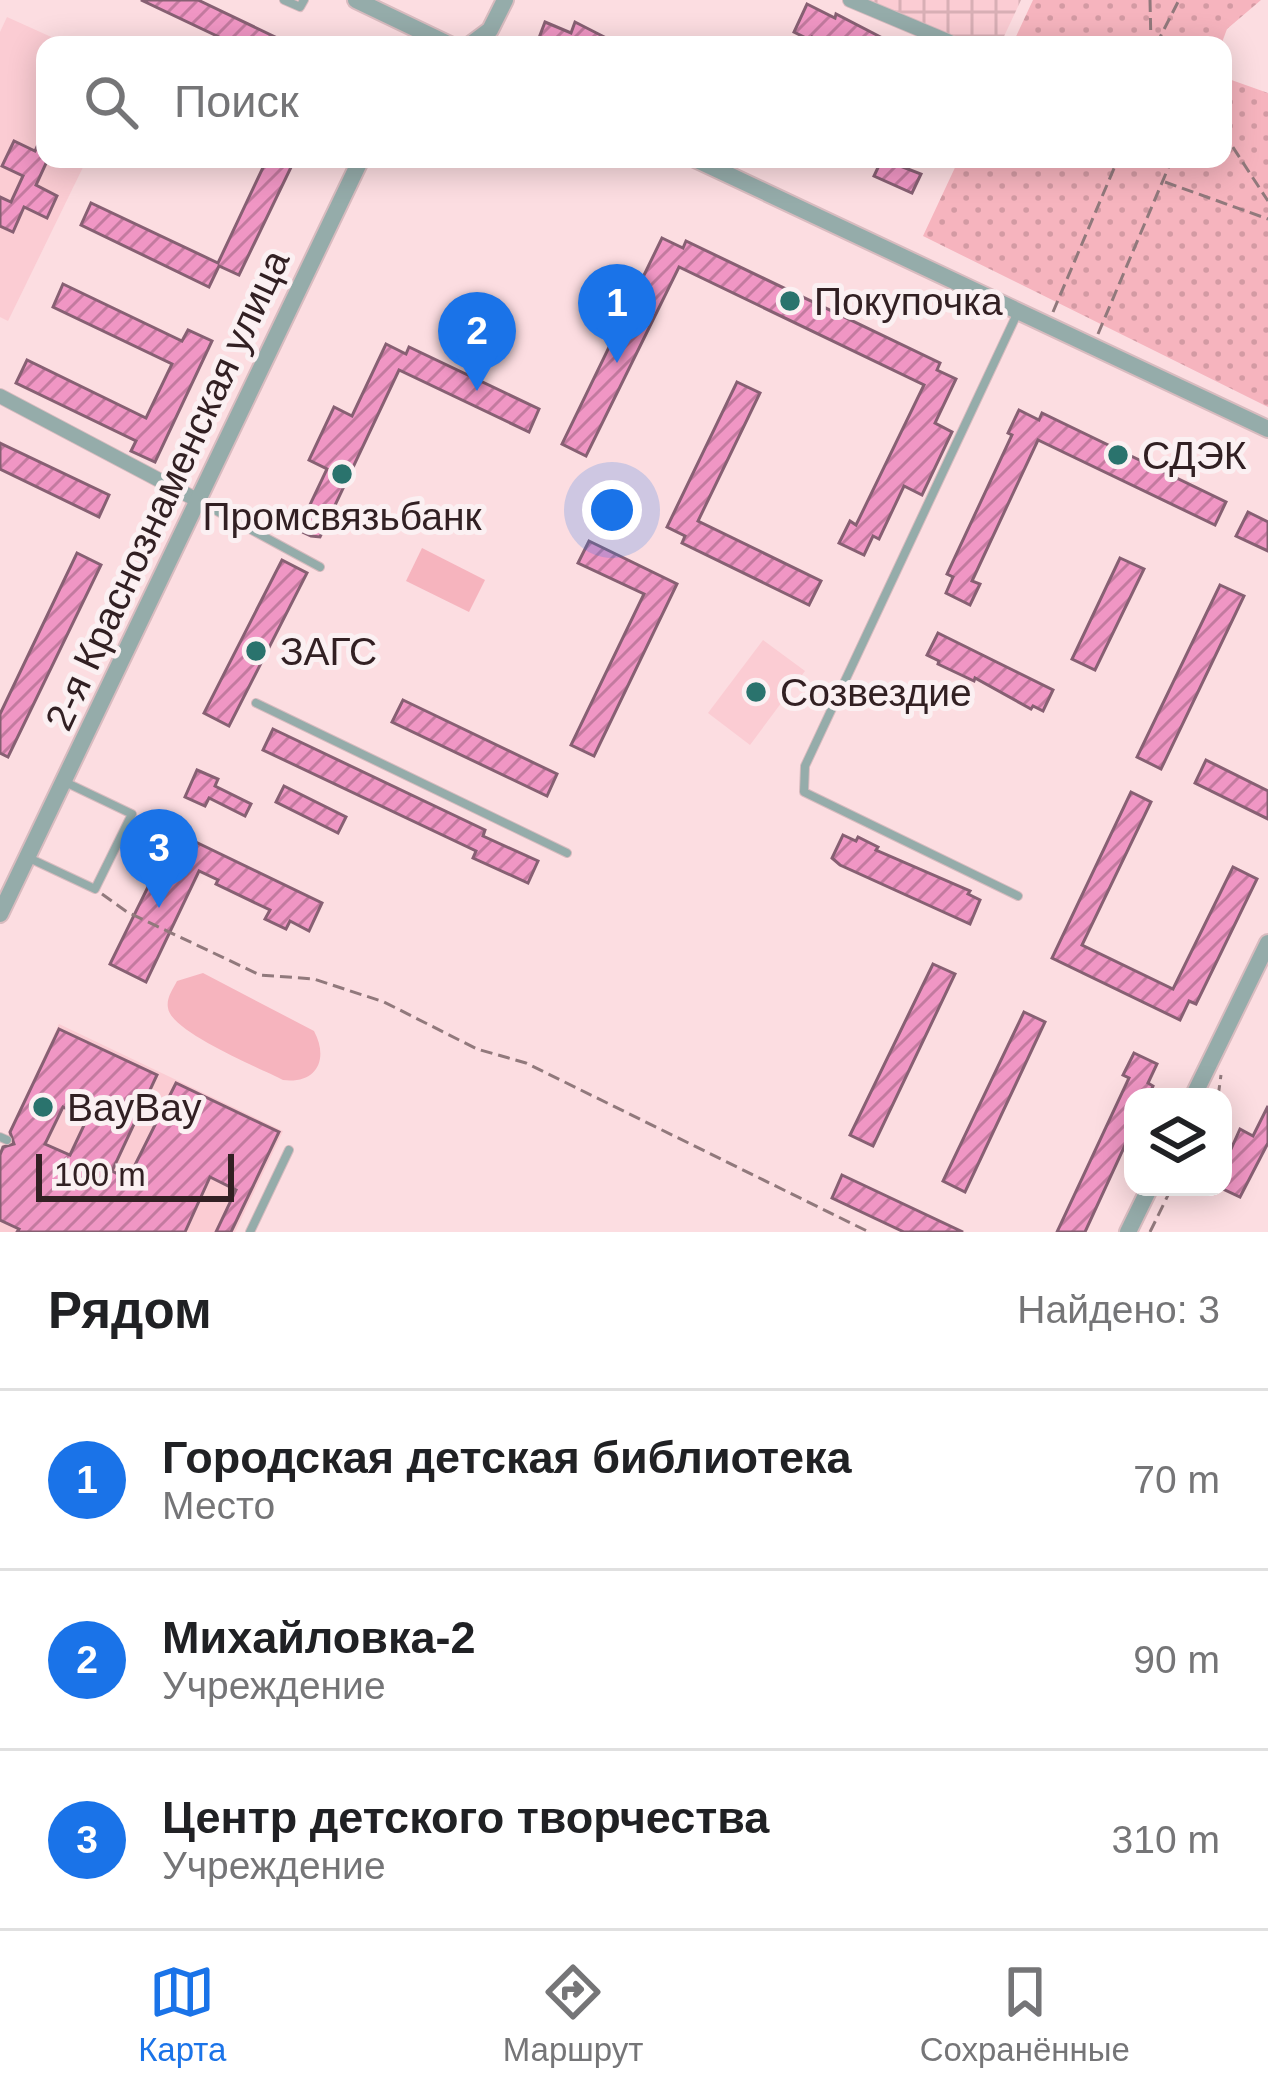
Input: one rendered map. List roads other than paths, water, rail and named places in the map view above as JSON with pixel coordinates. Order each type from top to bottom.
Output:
[{"type":"street","points":[[356,0],[431,36]]},
{"type":"street","points":[[492,36],[505,0]]},
{"type":"street","points":[[850,0],[936,36]]},
{"type":"street","points":[[396,19],[403,36]]},
{"type":"street","name":"2-я Краснознаменская улица","points":[[0,914],[357,168]]},
{"type":"street","points":[[714,168],[1268,429]]},
{"type":"street","points":[[0,396],[197,500]]},
{"type":"street","points":[[1197,1088],[1268,943]]},
{"type":"street","points":[[1128,1232],[1146,1196]]},
{"type":"lane","points":[[284,0],[299,7],[304,0]]},
{"type":"lane","points":[[1018,313],[805,766],[804,792],[1018,896]]},
{"type":"lane","points":[[197,500],[320,567]]},
{"type":"lane","points":[[256,703],[567,853]]},
{"type":"lane","points":[[28,857],[95,890],[132,814],[64,782]]},
{"type":"lane","points":[[250,1232],[289,1150]]},
{"type":"place","name":"Покупочка","points":[[790,301]]},
{"type":"place","name":"Городская детская библиотека","points":[[617,363]]},
{"type":"place","name":"Михайловка-2","points":[[477,391]]},
{"type":"place","name":"СДЭК","points":[[1118,455]]},
{"type":"place","name":"Промсвязьбанк","points":[[342,474]]},
{"type":"place","name":"ЗАГС","points":[[256,651]]},
{"type":"place","name":"Созвездие","points":[[756,692]]},
{"type":"place","name":"Центр детского творчества","points":[[159,908]]},
{"type":"place","name":"BayBay","points":[[43,1107]]}]
